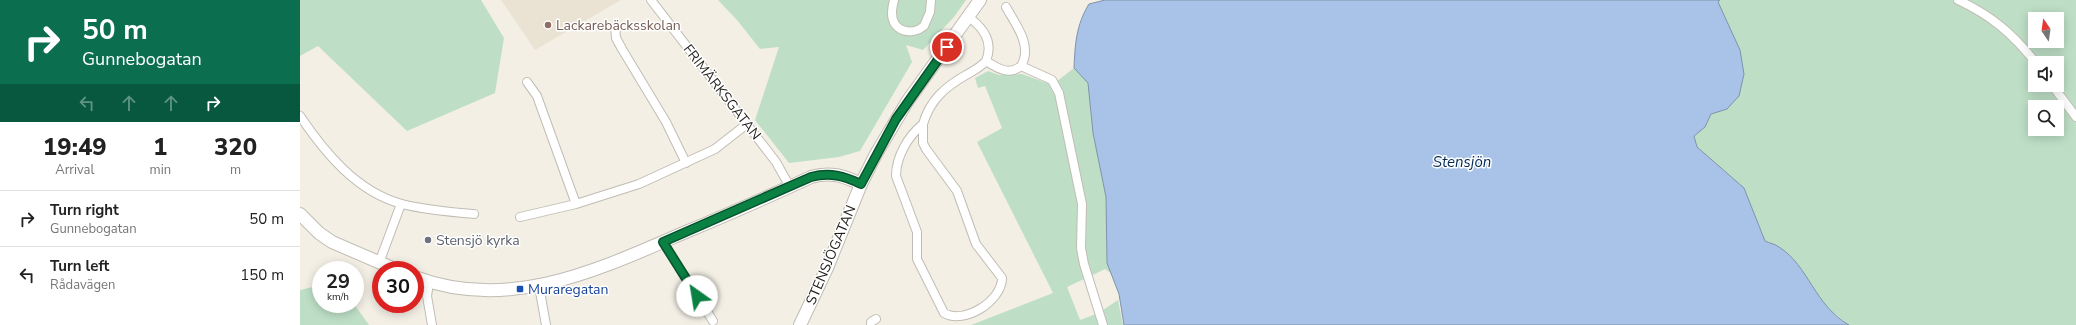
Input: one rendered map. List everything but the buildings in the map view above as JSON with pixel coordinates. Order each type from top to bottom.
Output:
[{"type":"street","name":"FRIMÄRKSGATAN","points":[[651,0],[776,162],[790,187]]},
{"type":"street","points":[[894,0],[892,12],[894,23],[902,30],[911,32],[924,26],[930,12],[931,0]]},
{"type":"street","name":"STENSJÖGATAN","points":[[800,325],[827,268],[861,184],[896,119],[967,16],[980,0]]},
{"type":"street","points":[[1958,0],[1980,10],[1996,21],[2011,34],[2030,56]]},
{"type":"street","points":[[986,61],[1008,71],[1014,71],[1021,66],[1026,52],[1025,46],[1006,7]]},
{"type":"street","points":[[923,124],[914,131],[905,146],[896,168],[896,176],[917,232],[919,241],[917,259],[944,313],[949,317],[956,318],[975,312],[989,305],[1000,291],[1002,278],[976,244],[957,191],[923,143],[923,124],[927,113],[943,90],[986,61],[990,49],[986,35],[982,28],[967,16]]},
{"type":"street","points":[[615,26],[616,38],[666,122],[686,163]]},
{"type":"street","points":[[1021,66],[1052,80],[1059,93],[1082,204],[1081,248],[1084,264],[1103,325]]},
{"type":"street","points":[[527,82],[537,96],[576,204]]},
{"type":"street","points":[[2057,92],[2076,117]]},
{"type":"street","points":[[300,116],[336,161],[357,181],[378,194],[401,204],[474,214]]},
{"type":"street","points":[[520,217],[576,204],[640,184],[715,149],[747,124]]},
{"type":"street","points":[[424,280],[479,291],[539,286],[580,275],[663,242],[811,177],[823,174],[844,176],[861,184]]},
{"type":"street","points":[[381,261],[401,204]]},
{"type":"street","points":[[300,214],[319,233],[332,242],[375,261]]},
{"type":"street","points":[[663,242],[713,321]]},
{"type":"street","points":[[429,282],[427,296],[432,325]]},
{"type":"street","points":[[539,286],[546,325]]},
{"type":"shaded area","name":"Lackarebäcksskolan","points":[[501,0],[621,0],[535,50]]},
{"type":"green space","points":[[300,0],[481,0],[504,38],[495,93],[407,131],[318,46],[300,56]]},
{"type":"green space","points":[[718,0],[966,0],[954,17],[923,50],[906,45],[912,62],[860,151],[839,157],[789,163],[755,120],[779,47],[760,49],[737,20]]},
{"type":"green space","points":[[1720,0],[2076,0],[2076,325],[1849,325],[1824,306],[1778,246],[1765,241],[1744,188],[1697,147],[1694,136],[1705,127],[1711,114],[1727,109],[1727,23],[1718,2]]},
{"type":"green space","points":[[1074,68],[1088,83],[1093,133],[1106,197],[1107,263],[1112,274],[1105,269],[1091,276],[1103,310],[1118,300],[1123,325],[971,325],[1053,293],[977,142],[1002,128],[985,86],[978,88],[975,78],[988,71],[999,75],[1022,74],[1052,85]],"holes":[[[1084,279],[1096,314],[1080,320],[1067,287]]]},
{"type":"green space","points":[[312,287],[312,313],[360,313],[369,325],[300,325],[300,290]]},
{"type":"water","name":"Stensjön","points":[[1105,0],[1720,0],[1718,2],[1740,50],[1744,74],[1739,96],[1727,109],[1711,114],[1705,127],[1694,136],[1697,147],[1744,188],[1765,241],[1777,246],[1798,264],[1819,297],[1837,317],[1849,325],[1124,325],[1119,294],[1107,263],[1106,197],[1093,133],[1088,83],[1074,68],[1077,35],[1081,20],[1089,4]]},
{"type":"place","name":"Lackarebäcksskolan","points":[[548,25]]},
{"type":"place","name":"Stensjö kyrka","points":[[428,240]]},
{"type":"place","name":"Muraregatan","points":[[520,289]]},
{"type":"route","points":[[697,296],[663,242],[811,177],[823,174],[844,176],[861,184],[896,119],[947,47]]}]
